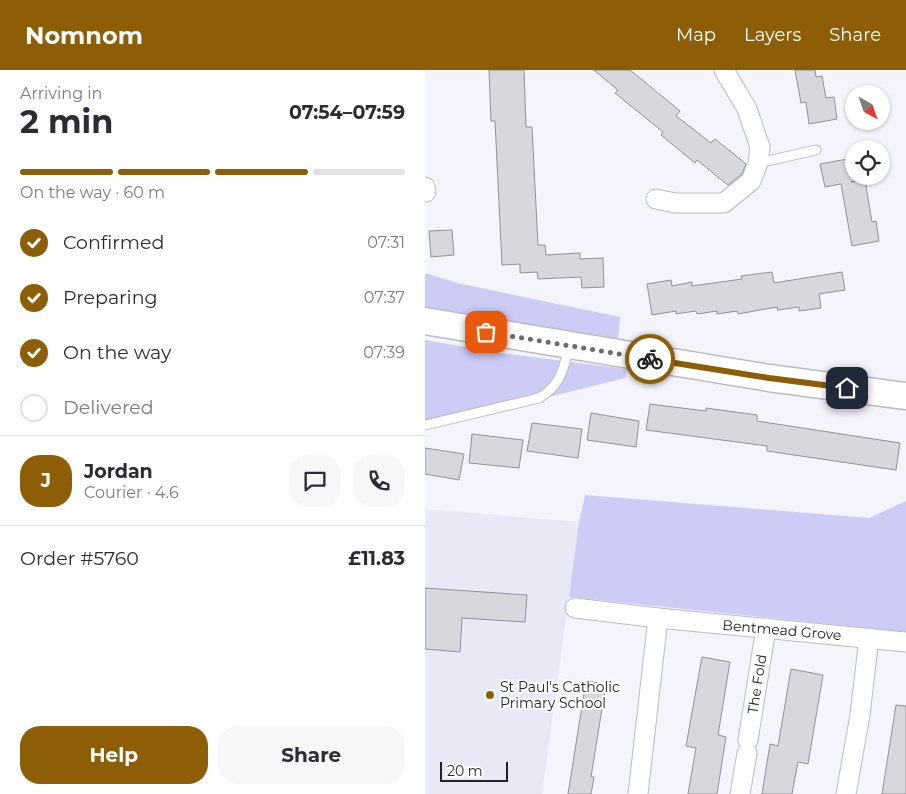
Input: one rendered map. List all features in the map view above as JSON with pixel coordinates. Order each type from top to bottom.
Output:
[{"type":"street","points":[[656,200],[724,203],[751,181],[758,164],[760,147],[747,109],[724,70]]},
{"type":"street","points":[[425,321],[769,378],[906,396]]},
{"type":"street","name":"Bentmead Grove","points":[[575,608],[906,642]]},
{"type":"street","points":[[638,794],[658,618]]},
{"type":"street","name":"The Fold","points":[[740,794],[766,628]]},
{"type":"street","points":[[846,794],[860,715],[869,638]]},
{"type":"lane","points":[[758,164],[816,150]]},
{"type":"lane","points":[[425,425],[539,398],[550,392],[558,381],[570,346]]},
{"type":"shaded area","points":[[425,273],[457,283],[620,317],[618,341],[425,309]]},
{"type":"shaded area","points":[[425,340],[501,353],[627,369],[625,378],[425,428]]},
{"type":"shaded area","points":[[585,495],[869,518],[906,501],[906,632],[569,597],[579,522]]},
{"type":"shaded area","name":"St Paul's Catholic Primary School","points":[[437,510],[579,522],[542,794],[425,794],[425,511]]},
{"type":"building","points":[[489,70],[524,70],[526,127],[532,127],[538,245],[545,245],[546,255],[580,253],[580,259],[603,258],[604,287],[582,288],[581,277],[538,279],[537,272],[520,273],[520,264],[502,265],[495,121],[491,121]]},
{"type":"building","points":[[594,70],[630,70],[680,111],[676,116],[711,143],[715,139],[746,164],[742,174],[728,185],[697,160],[695,163],[661,135],[663,132],[615,93],[618,90]]},
{"type":"building","points":[[795,70],[815,70],[816,77],[822,76],[826,98],[834,97],[837,119],[809,124],[806,102],[801,103]]},
{"type":"building","points":[[845,159],[845,185],[866,185],[872,222],[876,221],[879,241],[852,246],[841,184],[825,187],[820,164]]},
{"type":"building","points":[[452,230],[454,255],[431,257],[429,231]]},
{"type":"building","points":[[772,272],[774,283],[842,272],[845,290],[819,294],[821,308],[799,311],[799,307],[778,310],[777,307],[738,314],[737,311],[717,314],[717,311],[697,314],[696,311],[676,314],[676,311],[652,315],[647,284],[671,280],[672,286],[692,282],[692,286],[742,279],[741,276]]},
{"type":"building","points":[[650,404],[706,411],[706,408],[757,415],[757,421],[900,443],[896,470],[767,451],[767,446],[646,430]]},
{"type":"building","points":[[591,413],[639,421],[636,447],[587,440]]},
{"type":"building","points":[[532,423],[582,429],[578,458],[527,451]]},
{"type":"building","points":[[472,434],[523,440],[519,468],[469,463]]},
{"type":"building","points":[[425,448],[464,454],[459,480],[425,474]]},
{"type":"building","points":[[425,588],[527,595],[525,622],[462,618],[460,652],[425,649]]},
{"type":"building","points":[[702,657],[730,662],[718,735],[726,737],[717,794],[688,794],[696,748],[686,746]]},
{"type":"building","points":[[791,669],[823,675],[808,764],[798,762],[792,794],[762,794],[770,744],[778,746]]},
{"type":"building","points":[[586,681],[606,684],[591,777],[594,777],[591,794],[568,794]]},
{"type":"building","points":[[896,705],[906,706],[906,794],[882,794]]},
{"type":"way so far","points":[[486,332],[650,359]]},
{"type":"place","name":"St Paul's Catholic Primary School","points":[[490,695]]},
{"type":"route","points":[[650,359],[847,388]]}]
